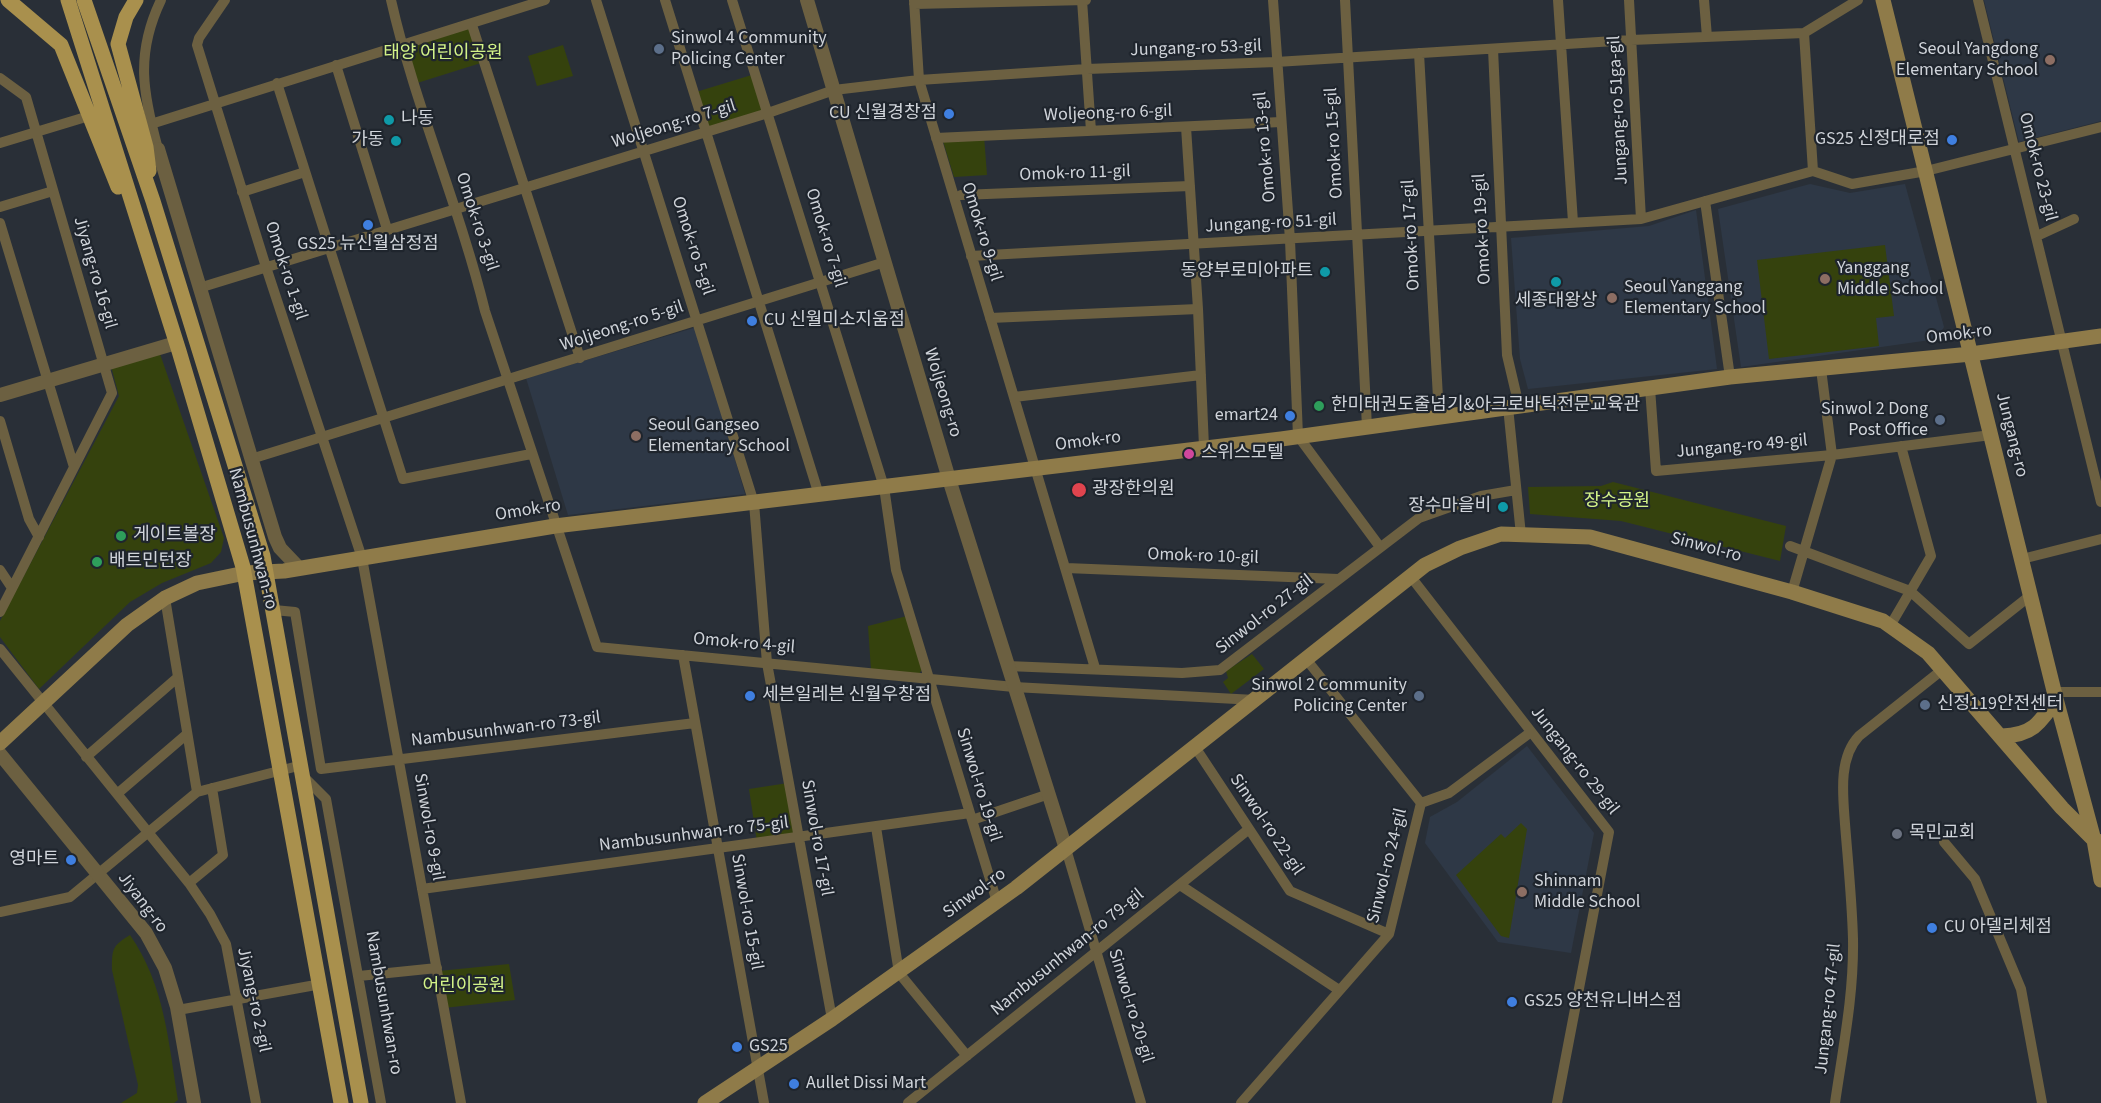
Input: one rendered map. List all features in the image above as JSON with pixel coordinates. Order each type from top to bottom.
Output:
[{"type":"main road","points":[[8,0],[61,45],[161,295]]},
{"type":"main road","name":"Nambusunhwan-ro","points":[[68,0],[176,343],[245,573],[341,1103]]},
{"type":"main road","name":"Nambusunhwan-ro","points":[[84,0],[153,201],[266,571],[361,1103]]},
{"type":"main road","points":[[136,0],[126,17],[118,44],[152,151],[153,201]]},
{"type":"main road","name":"Jungang-ro","points":[[1883,0],[2056,695],[2098,841],[2101,880]]},
{"type":"main road","name":"Omok-ro","points":[[0,744],[128,625],[165,598],[197,583],[245,573],[299,568],[555,526],[1298,436],[1730,377],[1971,354],[2101,336]]},
{"type":"main road","name":"Sinwol-ro","points":[[705,1103],[899,973],[997,902],[1425,565],[1460,548],[1502,534],[1590,537],[1792,592],[1873,617],[1928,653],[2062,808],[2098,841]]},
{"type":"main road","points":[[2002,736],[2028,732],[2046,715],[2056,695]]},
{"type":"street","points":[[152,151],[151,124],[146,102],[144,52],[148,26],[160,0]]},
{"type":"street","name":"Omok-ro 1-gil","points":[[225,0],[199,38],[197,45],[266,267],[362,558]]},
{"type":"street","name":"Omok-ro 3-gil","points":[[391,0],[402,47],[555,526]]},
{"type":"street","points":[[151,124],[277,82],[402,47],[545,0]]},
{"type":"street","name":"Omok-ro 5-gil","points":[[596,0],[699,320],[754,502],[767,663]]},
{"type":"street","points":[[665,0],[819,495]]},
{"type":"street","name":"Omok-ro 7-gil","points":[[732,0],[822,282],[884,487]]},
{"type":"street","name":"Woljeong-ro","points":[[807,0],[949,479],[1066,849]]},
{"type":"street","points":[[914,2],[1083,0],[1091,131]]},
{"type":"street","name":"Omok-ro 13-gil","points":[[1273,0],[1290,240],[1298,436]]},
{"type":"street","name":"Omok-ro 15-gil","points":[[1345,0],[1367,427]]},
{"type":"street","points":[[1558,0],[1573,222]]},
{"type":"street","name":"Jungang-ro 51ga-gil","points":[[1629,0],[1641,219]]},
{"type":"street","points":[[1704,0],[1707,37]]},
{"type":"street","name":"Jungang-ro 53-gil","points":[[834,90],[919,80],[1087,69],[1276,62],[1631,40],[1804,33],[1858,0]]},
{"type":"street","name":"Omok-ro 23-gil","points":[[1978,0],[2101,502]]},
{"type":"street","name":"Omok-ro 9-gil","points":[[914,2],[919,80],[1037,469]]},
{"type":"street","points":[[472,25],[580,358]]},
{"type":"street","points":[[1804,33],[1813,171],[1852,184],[1926,171],[2101,127]]},
{"type":"street","name":"Omok-ro 19-gil","points":[[1493,49],[1506,355],[1513,407]]},
{"type":"street","name":"Omok-ro 17-gil","points":[[1419,53],[1439,416]]},
{"type":"street","points":[[336,65],[387,230]]},
{"type":"street","name":"Jiyang-ro 16-gil","points":[[0,612],[112,393],[26,97],[1,80]]},
{"type":"street","points":[[277,82],[403,478],[531,454]]},
{"type":"street","name":"Woljeong-ro 7-gil","points":[[199,288],[768,113],[834,90]]},
{"type":"street","points":[[0,143],[89,116]]},
{"type":"street","name":"Woljeong-ro 6-gil","points":[[936,138],[1281,122]]},
{"type":"street","points":[[1186,127],[1204,447]]},
{"type":"street","name":"Nambusunhwan-ro","points":[[152,151],[199,288],[275,537],[280,548],[299,568]]},
{"type":"street","name":"Jungang-ro 51-gil","points":[[971,256],[1641,219],[1813,171]]},
{"type":"street","points":[[242,192],[304,172]]},
{"type":"street","name":"Omok-ro 11-gil","points":[[962,195],[1190,186]]},
{"type":"street","points":[[0,207],[53,191]]},
{"type":"street","points":[[1705,201],[1730,377]]},
{"type":"street","points":[[2037,236],[2074,219]]},
{"type":"street","points":[[0,223],[74,467]]},
{"type":"street","name":"Woljeong-ro 5-gil","points":[[251,459],[885,262]]},
{"type":"street","points":[[990,318],[1198,309]]},
{"type":"street","points":[[0,395],[176,343]]},
{"type":"street","points":[[1821,369],[1832,455]]},
{"type":"street","points":[[1014,396],[1201,375]]},
{"type":"street","name":"Jungang-ro 49-gil","points":[[1650,388],[1656,471],[1832,455],[1991,435]]},
{"type":"street","points":[[1513,407],[1516,490],[1521,535]]},
{"type":"street","points":[[0,422],[29,519],[39,537]]},
{"type":"street","points":[[1298,436],[1380,547]]},
{"type":"street","points":[[1890,626],[1931,556],[1901,446]]},
{"type":"street","name":"Jungang-ro 49-gil","points":[[1792,592],[1832,455]]},
{"type":"street","points":[[1037,469],[1095,668]]},
{"type":"street","points":[[884,487],[896,570],[928,678]]},
{"type":"street","name":"Sinwol-ro 27-gil","points":[[1007,666],[1182,673],[1220,670],[1419,518],[1481,496],[1516,490]]},
{"type":"street","name":"Omok-ro 4-gil","points":[[555,526],[597,647],[1014,687]]},
{"type":"street","points":[[2022,559],[2101,539]]},
{"type":"street","points":[[1790,546],[1910,591],[1969,644],[2031,595]]},
{"type":"street","name":"Sinwol-ro 9-gil","points":[[362,558],[461,1103]]},
{"type":"street","name":"Omok-ro 10-gil","points":[[1066,568],[1338,579]]},
{"type":"street","points":[[0,570],[12,588]]},
{"type":"street","name":"Jungang-ro 29-gil","points":[[1410,577],[1609,832],[1557,1103]]},
{"type":"street","points":[[165,598],[197,792]]},
{"type":"street","name":"Nambusunhwan-ro 73-gil","points":[[274,610],[296,612],[321,769],[695,723]]},
{"type":"street","name":"Jiyang-ro 2-gil","points":[[0,649],[189,883],[210,914],[226,944],[256,1103]]},
{"type":"street","name":"Sinwol-ro 15-gil","points":[[683,655],[764,1103]]},
{"type":"street","name":"Sinwol-ro 24-gil","points":[[1306,659],[1421,803]]},
{"type":"street","name":"Sinwol-ro 17-gil","points":[[767,663],[832,1019]]},
{"type":"street","name":"Jungang-ro 47-gil","points":[[1836,1103],[1848,1021],[1851,919],[1843,794],[1851,745],[1942,670]]},
{"type":"street","points":[[86,757],[177,678]]},
{"type":"street","name":"Sinwol-ro 19-gil","points":[[928,678],[997,902]]},
{"type":"street","points":[[1014,687],[1255,700]]},
{"type":"street","points":[[2056,695],[2101,692]]},
{"type":"street","name":"Sinwol-ro 24-gil","points":[[1421,803],[1449,793],[1531,732]]},
{"type":"street","points":[[117,794],[187,734]]},
{"type":"street","name":"Sinwol-ro 22-gil","points":[[1195,747],[1290,891],[1389,934]]},
{"type":"street","name":"Jiyang-ro","points":[[0,754],[146,933],[165,968],[178,1010],[191,1102]]},
{"type":"street","points":[[0,912],[70,897],[197,792],[281,770],[303,771]]},
{"type":"street","name":"Nambusunhwan-ro","points":[[303,771],[326,799],[381,1103]]},
{"type":"street","points":[[189,883],[223,855],[212,788]]},
{"type":"street","points":[[971,817],[1048,794]]},
{"type":"street","name":"Sinwol-ro 24-gil","points":[[1241,1103],[1389,934],[1421,803]]},
{"type":"street","name":"Nambusunhwan-ro 75-gil","points":[[422,889],[876,827],[971,817]]},
{"type":"street","points":[[876,827],[899,973],[967,1056]]},
{"type":"street","name":"Nambusunhwan-ro 79-gil","points":[[908,1103],[1249,829]]},
{"type":"street","points":[[1944,842],[1975,879],[2021,989],[2042,1103]]},
{"type":"street","name":"Sinwol-ro 20-gil","points":[[1066,849],[1141,1103]]},
{"type":"street","points":[[1180,885],[1339,990]]},
{"type":"street","points":[[359,976],[437,968]]},
{"type":"street","points":[[178,1010],[321,984]]},
{"type":"shaded area","name":"Seoul Yangdong Elementary School","points":[[1984,0],[2101,0],[2101,121],[2019,142]]},
{"type":"shaded area","points":[[1810,184],[1850,193],[1905,184],[1944,327],[1937,339],[1741,367],[1718,209]]},
{"type":"shaded area","name":"Seoul Yanggang Elementary School","points":[[1696,210],[1717,369],[1528,389],[1520,359],[1511,238],[1649,226]]},
{"type":"shaded area","name":"Seoul Gangseo Elementary School","points":[[697,327],[745,494],[568,515],[526,378]]},
{"type":"shaded area","name":"Shinnam Middle School","points":[[1527,746],[1594,833],[1571,953],[1498,942],[1425,843],[1430,817],[1457,802]]},
{"type":"green space","name":"태양 어린이공원","points":[[472,25],[484,62],[414,84],[402,47]]},
{"type":"green space","points":[[563,45],[573,76],[537,86],[528,56]]},
{"type":"green space","points":[[755,74],[767,113],[708,130],[696,92]]},
{"type":"green space","points":[[984,136],[987,175],[954,177],[942,138]]},
{"type":"green space","points":[[1885,245],[1894,316],[1876,318],[1879,346],[1769,359],[1757,260]]},
{"type":"green space","points":[[159,351],[224,538],[221,552],[211,563],[162,583],[130,602],[39,689],[0,637],[0,621],[119,396],[111,366]]},
{"type":"green space","name":"장수공원","points":[[1613,482],[1786,526],[1780,561],[1621,521],[1530,514],[1528,487],[1601,486]]},
{"type":"green space","points":[[907,616],[925,665],[919,674],[871,670],[868,626]]},
{"type":"green space","points":[[1252,654],[1264,669],[1231,694],[1223,682],[1228,678],[1226,671]]},
{"type":"green space","points":[[788,783],[797,836],[757,842],[749,789]]},
{"type":"green space","points":[[1521,823],[1527,829],[1509,938],[1501,936],[1456,875],[1501,834],[1505,838]]},
{"type":"green space","points":[[130,935],[142,954],[158,994],[168,1035],[178,1100],[174,1103],[121,1103],[137,1093],[138,1085],[112,970],[112,957],[116,945]]},
{"type":"green space","name":"어린이공원","points":[[509,964],[515,1000],[444,1008],[439,971]]},
{"type":"place","name":"Sinwol 4 Community Policing Center","points":[[659,49]]},
{"type":"place","name":"Seoul Yangdong Elementary School","points":[[2050,60]]},
{"type":"place","name":"CU 신월경창점","points":[[949,114]]},
{"type":"place","name":"나동","points":[[389,120]]},
{"type":"place","name":"GS25 신정대로점","points":[[1952,140]]},
{"type":"place","name":"가동","points":[[396,141]]},
{"type":"place","name":"GS25 뉴신월삼정점","points":[[368,225]]},
{"type":"place","name":"동양부로미아파트","points":[[1325,272]]},
{"type":"place","name":"Yanggang Middle School","points":[[1825,279]]},
{"type":"place","name":"세종대왕상","points":[[1556,282]]},
{"type":"place","name":"Seoul Yanggang Elementary School","points":[[1612,298]]},
{"type":"place","name":"CU 신월미소지움점","points":[[752,321]]},
{"type":"place","name":"한미태권도줄넘기&아크로바틱전문교육관","points":[[1319,406]]},
{"type":"place","name":"emart24","points":[[1290,416]]},
{"type":"place","name":"Sinwol 2 Dong Post Office","points":[[1940,420]]},
{"type":"place","name":"Seoul Gangseo Elementary School","points":[[636,436]]},
{"type":"place","name":"스위스모텔","points":[[1189,454]]},
{"type":"place","name":"광장한의원","points":[[1079,490]]},
{"type":"place","name":"장수마을비","points":[[1503,507]]},
{"type":"place","name":"게이트볼장","points":[[121,536]]},
{"type":"place","name":"배트민턴장","points":[[97,562]]},
{"type":"place","name":"세븐일레븐 신월우창점","points":[[750,696]]},
{"type":"place","name":"Sinwol 2 Community Policing Center","points":[[1419,696]]},
{"type":"place","name":"신정119안전센터","points":[[1925,705]]},
{"type":"place","name":"목민교회","points":[[1897,834]]},
{"type":"place","name":"영마트","points":[[71,860]]},
{"type":"place","name":"Shinnam Middle School","points":[[1522,892]]},
{"type":"place","name":"CU 아델리체점","points":[[1932,928]]},
{"type":"place","name":"GS25 양천유니버스점","points":[[1512,1002]]},
{"type":"place","name":"GS25","points":[[737,1047]]},
{"type":"place","name":"Aullet Dissi Mart","points":[[794,1084]]}]
